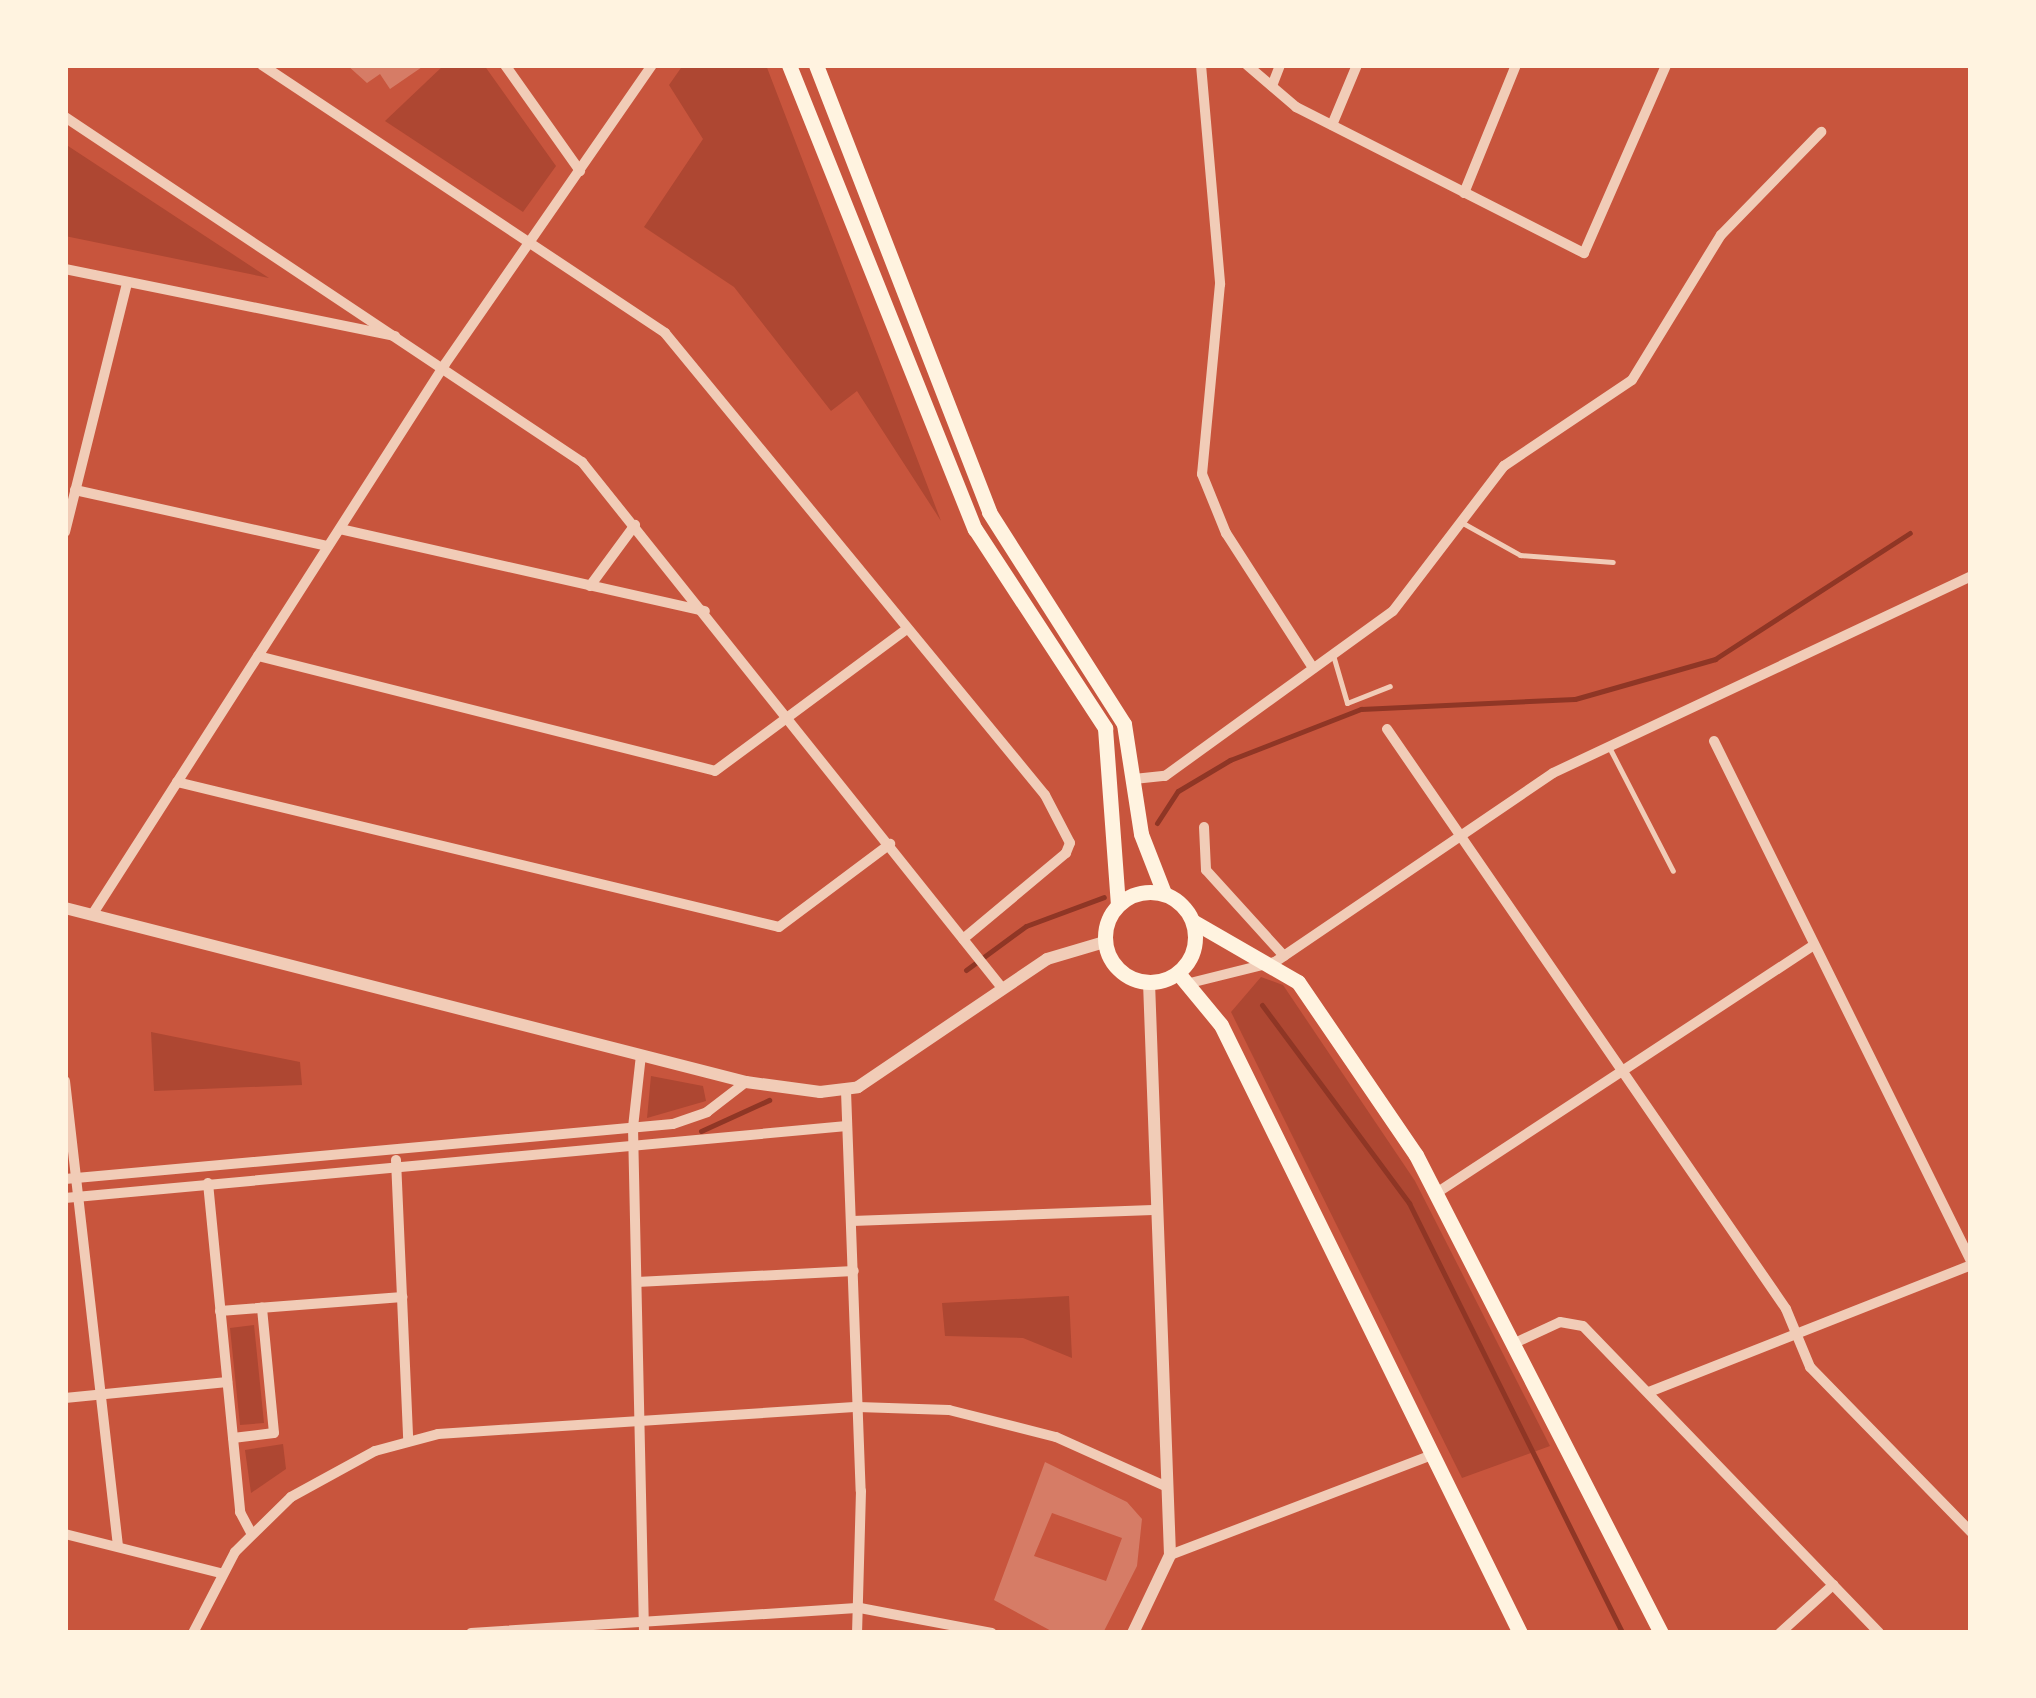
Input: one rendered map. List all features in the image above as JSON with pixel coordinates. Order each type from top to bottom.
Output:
[{"type":"main road","points":[[790,65],[975,530],[1106,728],[1118,904],[1104,942],[1122,972],[1149,982],[1184,978]]},
{"type":"main road","points":[[816,65],[989,512],[1114,702],[1134,778],[1144,847],[1164,893],[1194,922],[1280,959],[1298,982],[1438,1192],[1661,1633]]},
{"type":"main road","points":[[1118,904],[1164,893]]},
{"type":"main road","points":[[1184,978],[1194,951],[1194,922]]},
{"type":"main road","points":[[1184,978],[1221,1025],[1520,1633]]},
{"type":"street","points":[[262,65],[529,242],[687,354],[1045,796],[1070,843],[963,939]]},
{"type":"street","points":[[505,65],[580,171]]},
{"type":"street","points":[[92,915],[445,364],[652,65]]},
{"type":"street","points":[[1201,65],[1220,284],[1202,474],[1226,533],[1313,668]]},
{"type":"street","points":[[1247,65],[1332,125],[1584,253],[1666,65]]},
{"type":"street","points":[[1272,86],[1280,65]]},
{"type":"street","points":[[1332,125],[1358,65]]},
{"type":"street","points":[[1464,193],[1516,65]]},
{"type":"street","points":[[65,117],[445,364],[566,448],[706,611],[1002,988]]},
{"type":"street","points":[[1134,778],[1165,776],[1393,612],[1504,466],[1632,380],[1721,236],[1821,132]]},
{"type":"street","points":[[65,269],[401,337]]},
{"type":"street","points":[[65,532],[127,283]]},
{"type":"street","points":[[76,490],[328,546]]},
{"type":"street","points":[[590,586],[635,525]]},
{"type":"street","points":[[340,529],[706,611]]},
{"type":"street","points":[[1184,978],[1280,959],[1458,833],[1609,746],[1969,576]]},
{"type":"street","points":[[258,656],[715,770],[792,720],[907,629]]},
{"type":"street","points":[[1387,730],[1786,1309],[1792,1334],[1810,1367],[1971,1532]]},
{"type":"street","points":[[1649,1392],[1971,1263],[1714,741]]},
{"type":"street","points":[[176,782],[779,927],[890,844]]},
{"type":"street","points":[[1204,828],[1206,870],[1280,959]]},
{"type":"street","points":[[65,908],[746,1082],[846,1091],[1047,959],[1104,942]]},
{"type":"street","points":[[1438,1192],[1814,945]]},
{"type":"street","points":[[1133,1633],[1170,1555],[1153,1210],[1149,982]]},
{"type":"street","points":[[641,1055],[633,1134],[645,1628]]},
{"type":"street","points":[[65,1081],[71,1197],[101,1397],[118,1546]]},
{"type":"street","points":[[71,1197],[396,1164],[633,1134],[694,1118],[746,1082]]},
{"type":"street","points":[[846,1091],[858,1407],[857,1633]]},
{"type":"street","points":[[70,1179],[395,1150],[633,1134],[848,1126]]},
{"type":"street","points":[[395,1150],[408,1439]]},
{"type":"street","points":[[208,1183],[240,1512],[251,1533]]},
{"type":"street","points":[[852,1221],[1153,1210]]},
{"type":"street","points":[[637,1282],[854,1271]]},
{"type":"street","points":[[220,1311],[402,1297]]},
{"type":"street","points":[[233,1438],[274,1433],[262,1308]]},
{"type":"street","points":[[1517,1342],[1572,1320],[1649,1392],[1880,1633]]},
{"type":"street","points":[[65,1398],[227,1382]]},
{"type":"street","points":[[192,1633],[220,1573],[251,1533],[318,1478],[408,1439],[642,1419],[858,1407],[1006,1421],[1167,1487]]},
{"type":"street","points":[[1170,1555],[1432,1455]]},
{"type":"street","points":[[65,1534],[220,1573]]},
{"type":"street","points":[[1780,1633],[1833,1584]]},
{"type":"street","points":[[471,1633],[645,1628],[860,1608],[992,1633]]},
{"type":"lane","points":[[1460,522],[1520,555],[1613,562]]},
{"type":"lane","points":[[1333,655],[1347,703],[1390,686]]},
{"type":"lane","points":[[1609,746],[1673,871]]},
{"type":"shaded area","points":[[444,65],[484,65],[556,166],[523,212],[385,121]]},
{"type":"shaded area","points":[[683,65],[766,65],[941,521],[857,391],[831,411],[734,287],[644,227],[703,139],[669,85]]},
{"type":"shaded area","points":[[65,144],[269,278],[65,236]]},
{"type":"shaded area","points":[[1261,977],[1283,985],[1415,1181],[1550,1446],[1462,1478],[1231,1012]]},
{"type":"shaded area","points":[[151,1032],[300,1062],[302,1085],[154,1091]]},
{"type":"shaded area","points":[[651,1076],[703,1086],[706,1101],[647,1118]]},
{"type":"shaded area","points":[[1069,1296],[1072,1358],[1023,1338],[945,1336],[942,1303]]},
{"type":"shaded area","points":[[254,1325],[264,1423],[240,1425],[230,1328]]},
{"type":"shaded area","points":[[283,1444],[286,1469],[251,1493],[245,1450]]},
{"type":"building","points":[[347,65],[425,65],[390,89],[380,74],[367,83]]},
{"type":"building","points":[[1045,1462],[1127,1502],[1142,1519],[1137,1566],[1103,1633],[1055,1633],[994,1600]],"holes":[[[1052,1513],[1122,1538],[1106,1581],[1034,1556]]]},
{"type":"waterway","points":[[1157,823],[1178,791],[1230,760],[1361,709],[1575,699],[1715,659],[1910,533]]},
{"type":"waterway","points":[[966,970],[1026,926],[1104,897]]},
{"type":"waterway","points":[[1262,1005],[1409,1203],[1622,1633]]},
{"type":"waterway","points":[[701,1131],[769,1100]]}]
